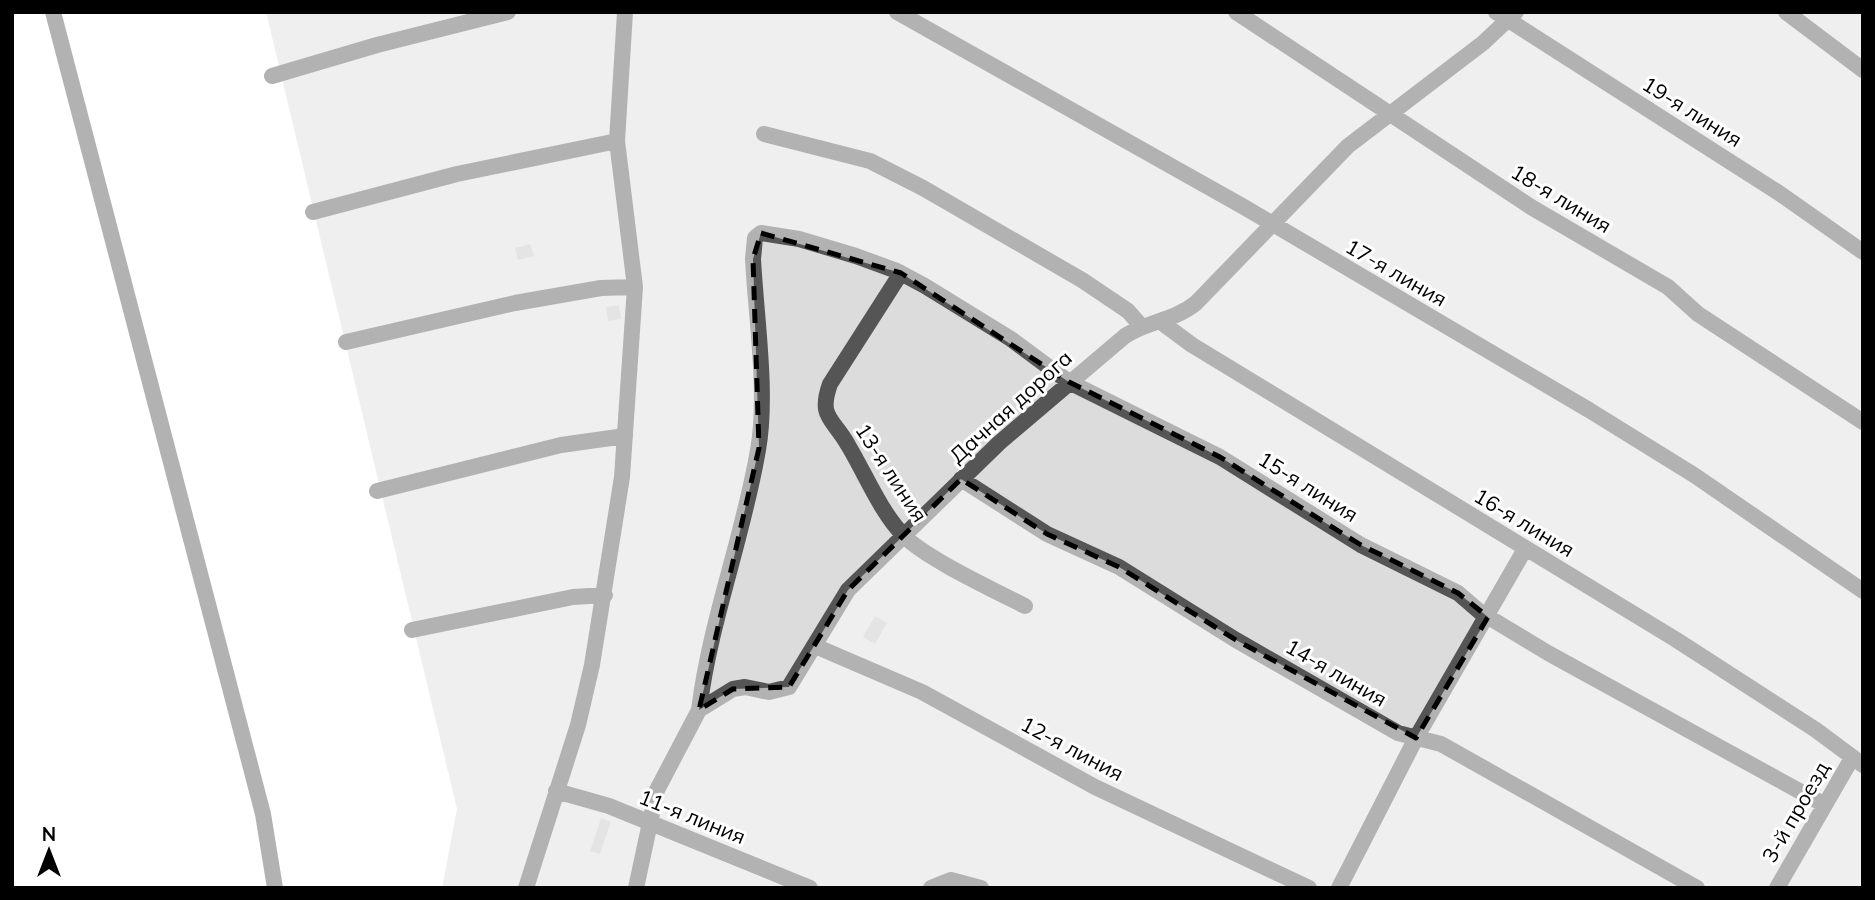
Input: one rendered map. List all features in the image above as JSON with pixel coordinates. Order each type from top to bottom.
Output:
[{"type":"street","points":[[53,12],[263,814],[275,888]]},
{"type":"street","points":[[272,76],[377,45],[508,12]]},
{"type":"street","points":[[526,888],[578,725],[605,595],[625,436],[635,287],[617,141],[625,12]]},
{"type":"street","name":"17-я линия","points":[[897,12],[1272,225],[1694,475],[1863,591]]},
{"type":"street","name":"18-я линия","points":[[1236,12],[1531,206],[1668,287],[1698,314],[1863,422]]},
{"type":"street","points":[[1786,12],[1863,70]]},
{"type":"street","name":"Дачная дорога","points":[[699,710],[733,689],[746,687],[769,692],[789,687],[848,590],[961,480],[1069,382],[1125,336],[1142,327],[1183,314],[1196,303],[1348,146],[1390,114],[1506,15]]},
{"type":"street","name":"19-я линия","points":[[1506,15],[1779,192],[1863,252]]},
{"type":"street","points":[[764,134],[838,151],[881,166],[1082,280],[1128,311],[1142,327]]},
{"type":"street","points":[[313,212],[457,174],[617,141]]},
{"type":"street","name":"15-я линия","points":[[699,710],[726,575],[759,449],[762,420],[753,259],[755,238],[761,233],[810,243],[901,273],[1011,339],[1069,382],[1220,457],[1361,545],[1458,593],[1488,617],[1824,804]]},
{"type":"street","name":"13-я линия","points":[[901,273],[830,384],[824,400],[824,412],[845,439],[880,502],[904,536],[926,552],[1025,607]]},
{"type":"street","points":[[346,342],[527,301],[601,288],[635,287]]},
{"type":"street","name":"16-я линия","points":[[1161,322],[1192,345],[1797,717],[1857,762]]},
{"type":"street","points":[[377,491],[561,445],[625,436]]},
{"type":"street","name":"14-я линия","points":[[961,480],[1047,534],[1119,568],[1236,640],[1398,733],[1441,744],[1697,888]]},
{"type":"street","points":[[1339,888],[1416,738],[1525,549]]},
{"type":"street","points":[[412,630],[573,597],[605,595]]},
{"type":"street","name":"12-я линия","points":[[815,646],[922,692],[1096,787],[1309,888]]},
{"type":"street","points":[[636,888],[657,790],[699,710]]},
{"type":"street","name":"3-й проезд","points":[[1777,888],[1824,804],[1857,762]]},
{"type":"street","name":"11-я линия","points":[[556,791],[609,806],[810,888]]},
{"type":"street","points":[[931,888],[951,880],[981,888]]},
{"type":"highlighted area","points":[[761,233],[901,273],[1069,382],[1220,457],[1361,545],[1458,593],[1488,617],[1416,738],[1236,640],[1119,567],[1047,534],[961,479],[848,590],[789,687],[733,689],[699,710],[759,448],[753,259]]},
{"type":"shaded area","points":[[266,12],[1863,12],[1863,888],[442,888],[457,809]]},
{"type":"building","points":[[530,244],[534,256],[518,260],[515,248]]},
{"type":"building","points":[[619,305],[621,319],[608,321],[606,307]]},
{"type":"building","points":[[875,616],[887,623],[875,644],[863,637]]},
{"type":"building","points":[[601,818],[611,822],[600,854],[590,851]]}]
